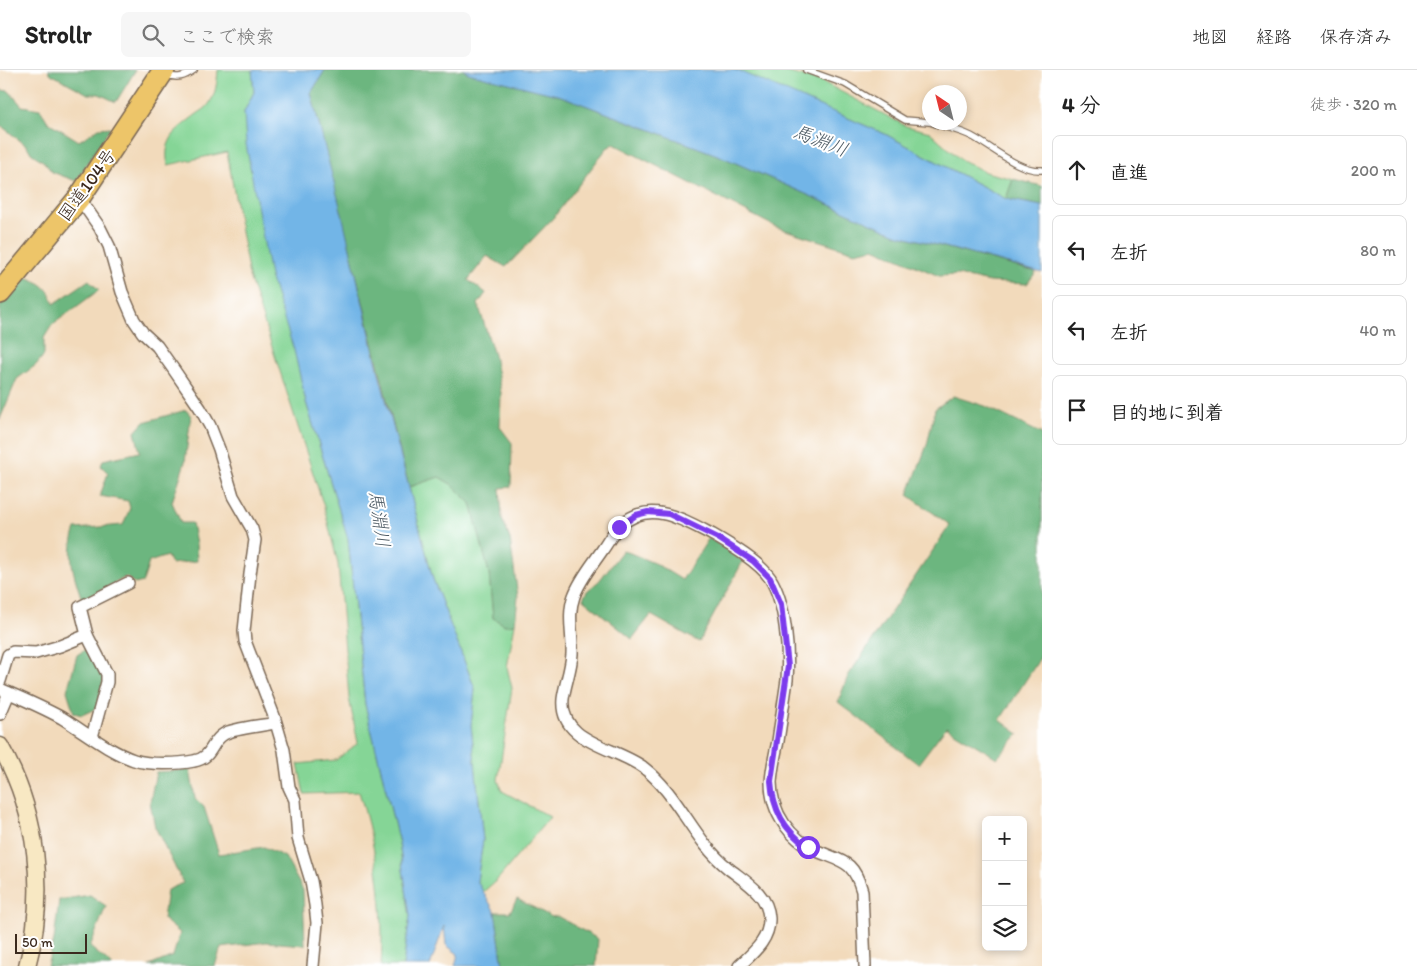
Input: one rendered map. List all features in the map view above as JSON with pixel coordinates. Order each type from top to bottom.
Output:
[{"type":"highway","name":"国道104号","points":[[0,293],[79,198],[163,72]]},
{"type":"main road","points":[[0,746],[18,784],[27,812],[36,868],[37,903],[34,932],[27,966]]},
{"type":"street","points":[[79,198],[110,246],[122,292],[134,320],[157,346],[200,408],[210,426],[233,496],[252,529],[255,540],[244,631],[245,640],[276,723],[284,750],[290,787],[295,800],[298,838],[311,881],[317,923],[313,966]]},
{"type":"street","points":[[739,966],[761,946],[767,931],[769,917],[762,896],[754,887],[715,856],[673,799],[644,768],[624,755],[584,739],[576,732],[563,711],[564,697],[571,671],[570,619],[574,596],[580,582],[619,527],[636,515],[648,512],[669,514],[718,538],[763,569],[774,586],[781,604],[788,666],[771,781],[772,796],[782,821],[796,839],[808,847],[844,861],[852,868],[859,880],[862,891],[865,966]]},
{"type":"street","points":[[92,737],[107,682],[107,674],[87,635],[80,607],[128,583]]},
{"type":"street","points":[[0,681],[8,655],[13,652],[36,653],[87,635]]},
{"type":"street","points":[[0,714],[4,691],[60,717],[122,755],[136,761],[150,763],[195,761],[204,758],[223,734],[276,723]]},
{"type":"lane","points":[[163,72],[176,78],[185,76],[194,70]]},
{"type":"lane","points":[[806,70],[845,84],[905,120],[922,121]]},
{"type":"lane","points":[[953,130],[971,136],[1021,166],[1036,171],[1042,170]]},
{"type":"green space","points":[[48,70],[135,71],[116,102],[99,94],[88,94],[51,74]]},
{"type":"green space","points":[[218,70],[252,70],[254,92],[244,112],[306,402],[348,539],[365,704],[399,843],[410,916],[403,966],[381,966],[381,900],[371,835],[359,792],[304,794],[298,764],[336,760],[358,743],[349,698],[338,564],[324,507],[249,276],[227,152],[168,165],[167,148],[173,135],[208,105],[215,92]]},
{"type":"green space","points":[[325,70],[463,70],[561,96],[720,156],[896,234],[1036,272],[1027,284],[989,282],[958,275],[939,276],[874,248],[855,252],[776,227],[614,144],[607,148],[554,217],[506,267],[487,256],[468,280],[486,293],[478,304],[494,355],[501,393],[500,427],[512,443],[511,487],[500,488],[502,519],[510,539],[518,597],[515,624],[505,625],[493,618],[489,573],[471,503],[451,484],[439,477],[409,487],[311,93]]},
{"type":"green space","points":[[734,70],[777,70],[821,81],[906,126],[930,132],[960,159],[985,172],[1013,179],[1006,199],[885,134]]},
{"type":"green space","points":[[0,90],[9,91],[22,106],[40,109],[48,122],[79,141],[99,128],[111,127],[76,181],[52,172],[44,162],[31,153],[27,146],[0,125]]},
{"type":"green space","points":[[1013,179],[1042,186],[1042,206],[1006,199]]},
{"type":"green space","points":[[26,277],[44,286],[50,293],[54,304],[89,280],[99,290],[52,325],[44,338],[44,355],[36,365],[17,379],[0,419],[0,306]]},
{"type":"green space","points":[[953,396],[985,406],[1042,434],[1042,655],[1000,720],[1019,734],[997,758],[946,727],[918,764],[838,702],[848,676],[950,525],[908,495],[927,445],[935,409]]},
{"type":"green space","points":[[186,410],[191,416],[185,462],[172,502],[181,523],[192,523],[197,561],[171,564],[167,556],[149,562],[143,582],[135,584],[126,577],[82,600],[71,556],[76,529],[123,525],[130,508],[128,501],[100,496],[108,473],[101,466],[103,460],[140,452],[135,432],[144,422]]},
{"type":"green space","points":[[439,477],[451,484],[471,503],[489,573],[493,618],[505,625],[515,624],[507,667],[512,688],[498,780],[502,791],[550,817],[498,879],[483,892],[477,881],[483,840],[471,725],[475,689],[433,579],[409,487]]},
{"type":"green space","points":[[709,538],[743,561],[699,642],[651,615],[632,639],[583,599],[587,591],[599,581],[623,550],[656,564],[682,580]]},
{"type":"green space","points":[[89,647],[104,678],[97,708],[82,715],[74,713],[67,691],[77,655]]},
{"type":"green space","points":[[190,770],[195,798],[204,807],[219,854],[264,847],[285,857],[303,890],[305,945],[266,942],[221,948],[215,966],[149,966],[173,956],[180,933],[163,919],[167,890],[183,883],[155,827],[150,802],[156,772]]},
{"type":"green space","points":[[90,895],[106,906],[90,947],[113,966],[47,966],[54,940],[59,900]]},
{"type":"green space","points":[[517,899],[552,917],[557,916],[598,939],[596,966],[503,966],[495,912],[510,912]]},
{"type":"water","name":"馬淵川","points":[[252,70],[325,70],[311,93],[342,214],[380,377],[433,579],[475,689],[471,725],[483,840],[477,881],[495,912],[503,966],[455,966],[458,954],[446,945],[444,926],[430,966],[403,966],[410,916],[399,843],[365,704],[348,539],[306,402],[294,350],[270,276],[246,144],[244,112],[254,92]]},
{"type":"water","name":"馬淵川","points":[[463,70],[734,70],[741,72],[885,134],[1006,199],[1042,206],[1042,273],[896,234],[720,156],[561,96],[468,73]]},
{"type":"route","points":[[619,527],[626,520],[636,515],[648,512],[669,514],[718,538],[753,561],[770,578],[781,604],[788,666],[788,680],[771,781],[772,796],[782,821],[789,831],[796,839],[808,847]]}]
